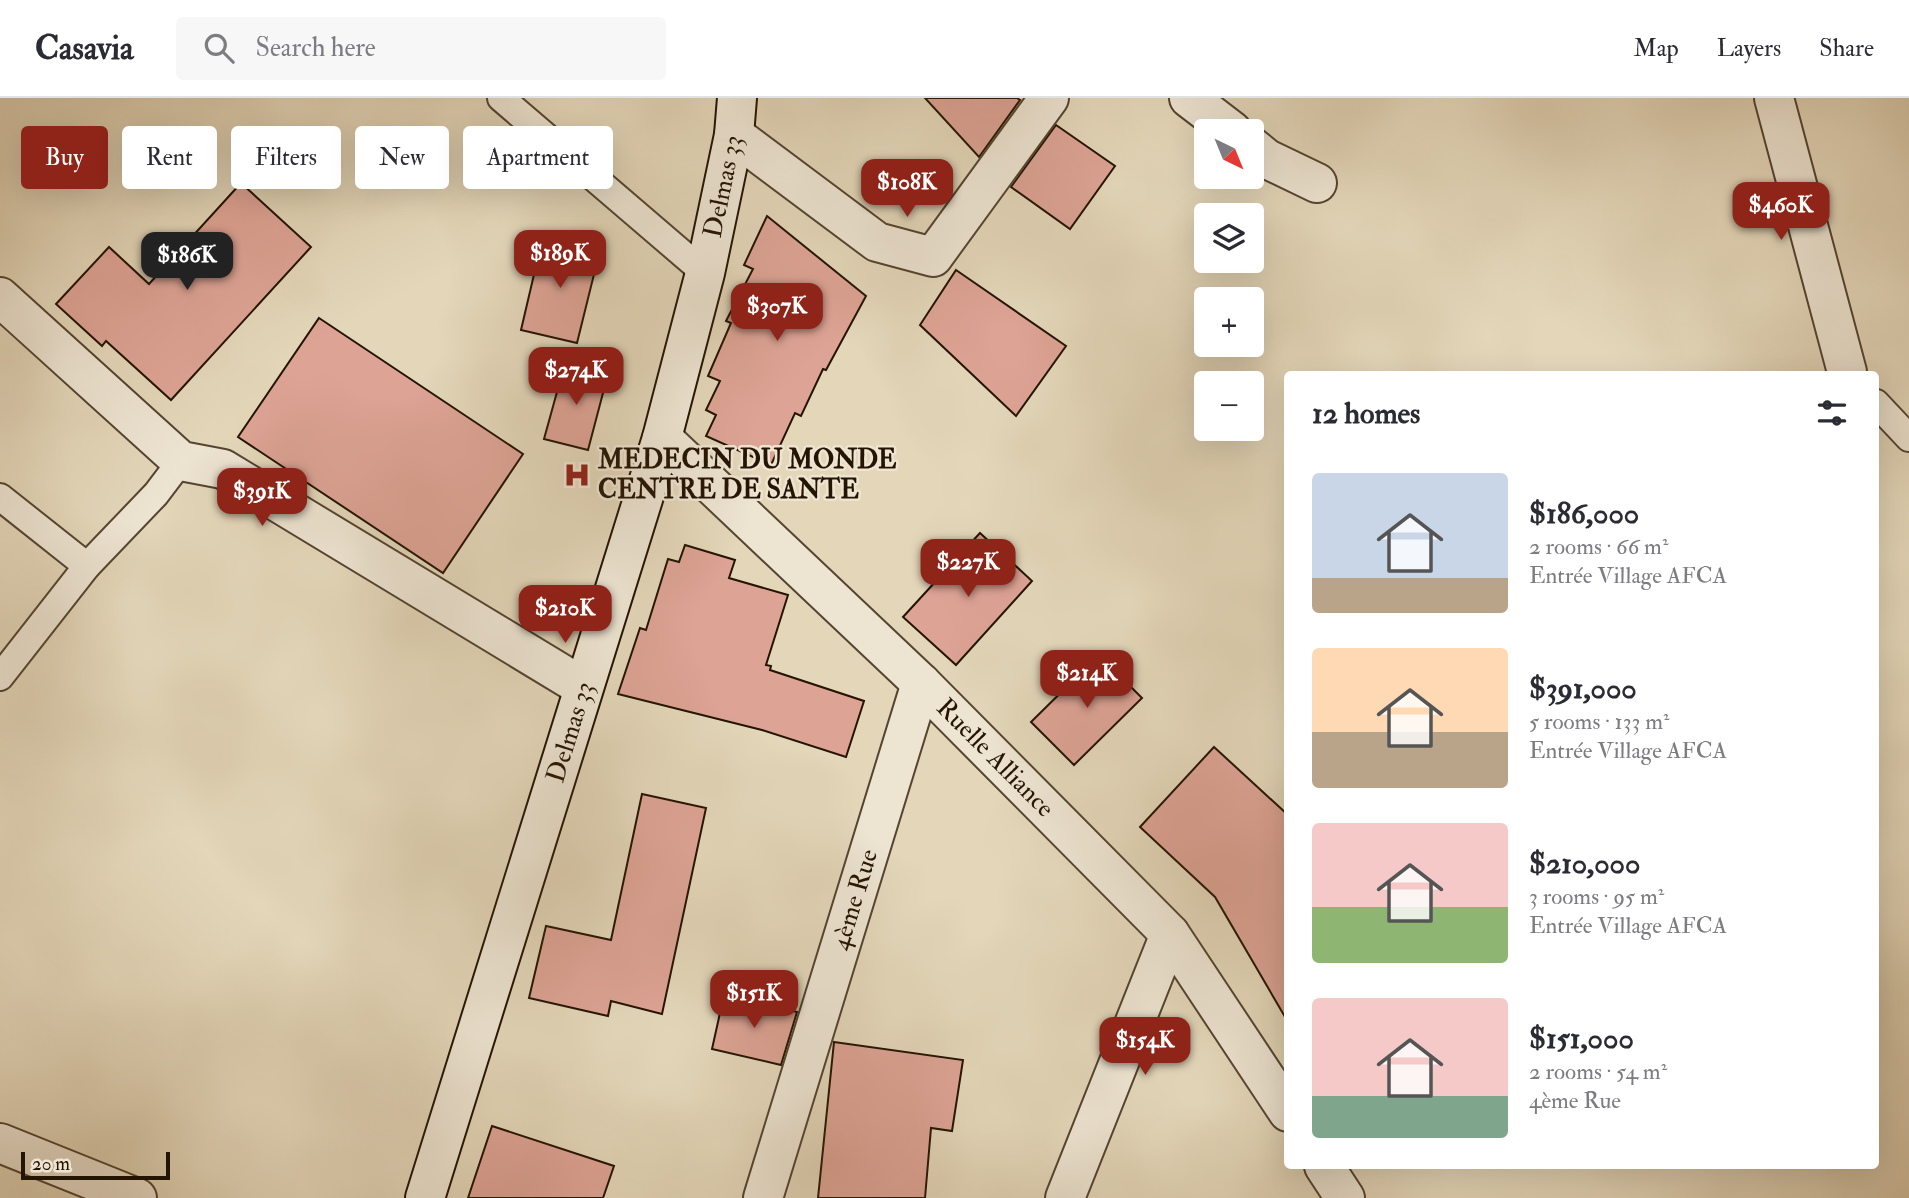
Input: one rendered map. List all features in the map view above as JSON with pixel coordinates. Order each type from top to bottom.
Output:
[{"type":"street","name":"Delmas 33","points":[[425,1198],[662,438],[705,273],[734,135],[737,98]]},
{"type":"street","points":[[734,135],[877,242],[933,257],[1049,98]]},
{"type":"street","points":[[1189,98],[1216,119]]},
{"type":"street","points":[[1774,98],[1847,371]]},
{"type":"street","points":[[1264,157],[1317,183]]},
{"type":"street","points":[[0,297],[181,461],[223,469],[583,687]]},
{"type":"street","name":"Ruelle Alliance","points":[[662,438],[921,683],[1170,934],[1284,1106]]},
{"type":"street","name":"4ème Rue","points":[[763,1198],[921,683]]},
{"type":"street","points":[[1065,1198],[1170,934]]},
{"type":"street","points":[[0,1143],[137,1198]]},
{"type":"street","points":[[1326,1169],[1345,1198]]},
{"type":"lane","points":[[501,98],[705,273]]},
{"type":"lane","points":[[1879,406],[1909,438]]},
{"type":"lane","points":[[0,677],[87,566],[156,494],[181,461]]},
{"type":"lane","points":[[0,497],[87,566]]},
{"type":"building","points":[[925,98],[1017,98],[1020,100],[979,157]]},
{"type":"building","points":[[1056,125],[1115,166],[1070,229],[1011,187]]},
{"type":"building","points":[[236,189],[248,189],[311,247],[171,400],[106,341],[102,346],[56,304],[109,247],[149,284]]},
{"type":"building","points":[[767,216],[866,296],[826,370],[823,369],[801,416],[795,413],[771,465],[706,436],[716,415],[706,410],[720,381],[708,376],[731,323],[726,321],[753,269],[744,265]]},
{"type":"building","points":[[543,236],[600,250],[577,343],[521,330]]},
{"type":"building","points":[[956,270],[1066,346],[1016,416],[920,325]]},
{"type":"building","points":[[319,318],[523,454],[443,573],[238,437]]},
{"type":"building","points":[[565,363],[608,374],[588,450],[544,439]]},
{"type":"building","points":[[980,533],[1032,581],[956,665],[903,617]]},
{"type":"building","points":[[685,545],[735,560],[729,578],[788,595],[766,665],[771,666],[770,670],[864,701],[846,757],[762,730],[618,694],[640,628],[646,630],[668,559],[679,562]]},
{"type":"building","points":[[1099,655],[1142,698],[1074,765],[1031,722]]},
{"type":"building","points":[[1214,747],[1284,811],[1284,1015],[1215,897],[1140,827]]},
{"type":"building","points":[[642,794],[706,808],[662,1014],[611,1001],[608,1016],[529,998],[546,926],[611,940]]},
{"type":"building","points":[[724,995],[797,1012],[781,1065],[712,1049]]},
{"type":"building","points":[[834,1042],[963,1060],[952,1131],[931,1128],[925,1198],[818,1198]]},
{"type":"building","points":[[492,1126],[614,1166],[603,1198],[468,1198]]},
{"type":"place","name":"MEDECIN DU MONDE CENTRE DE SANTE","points":[[577,475]]}]
